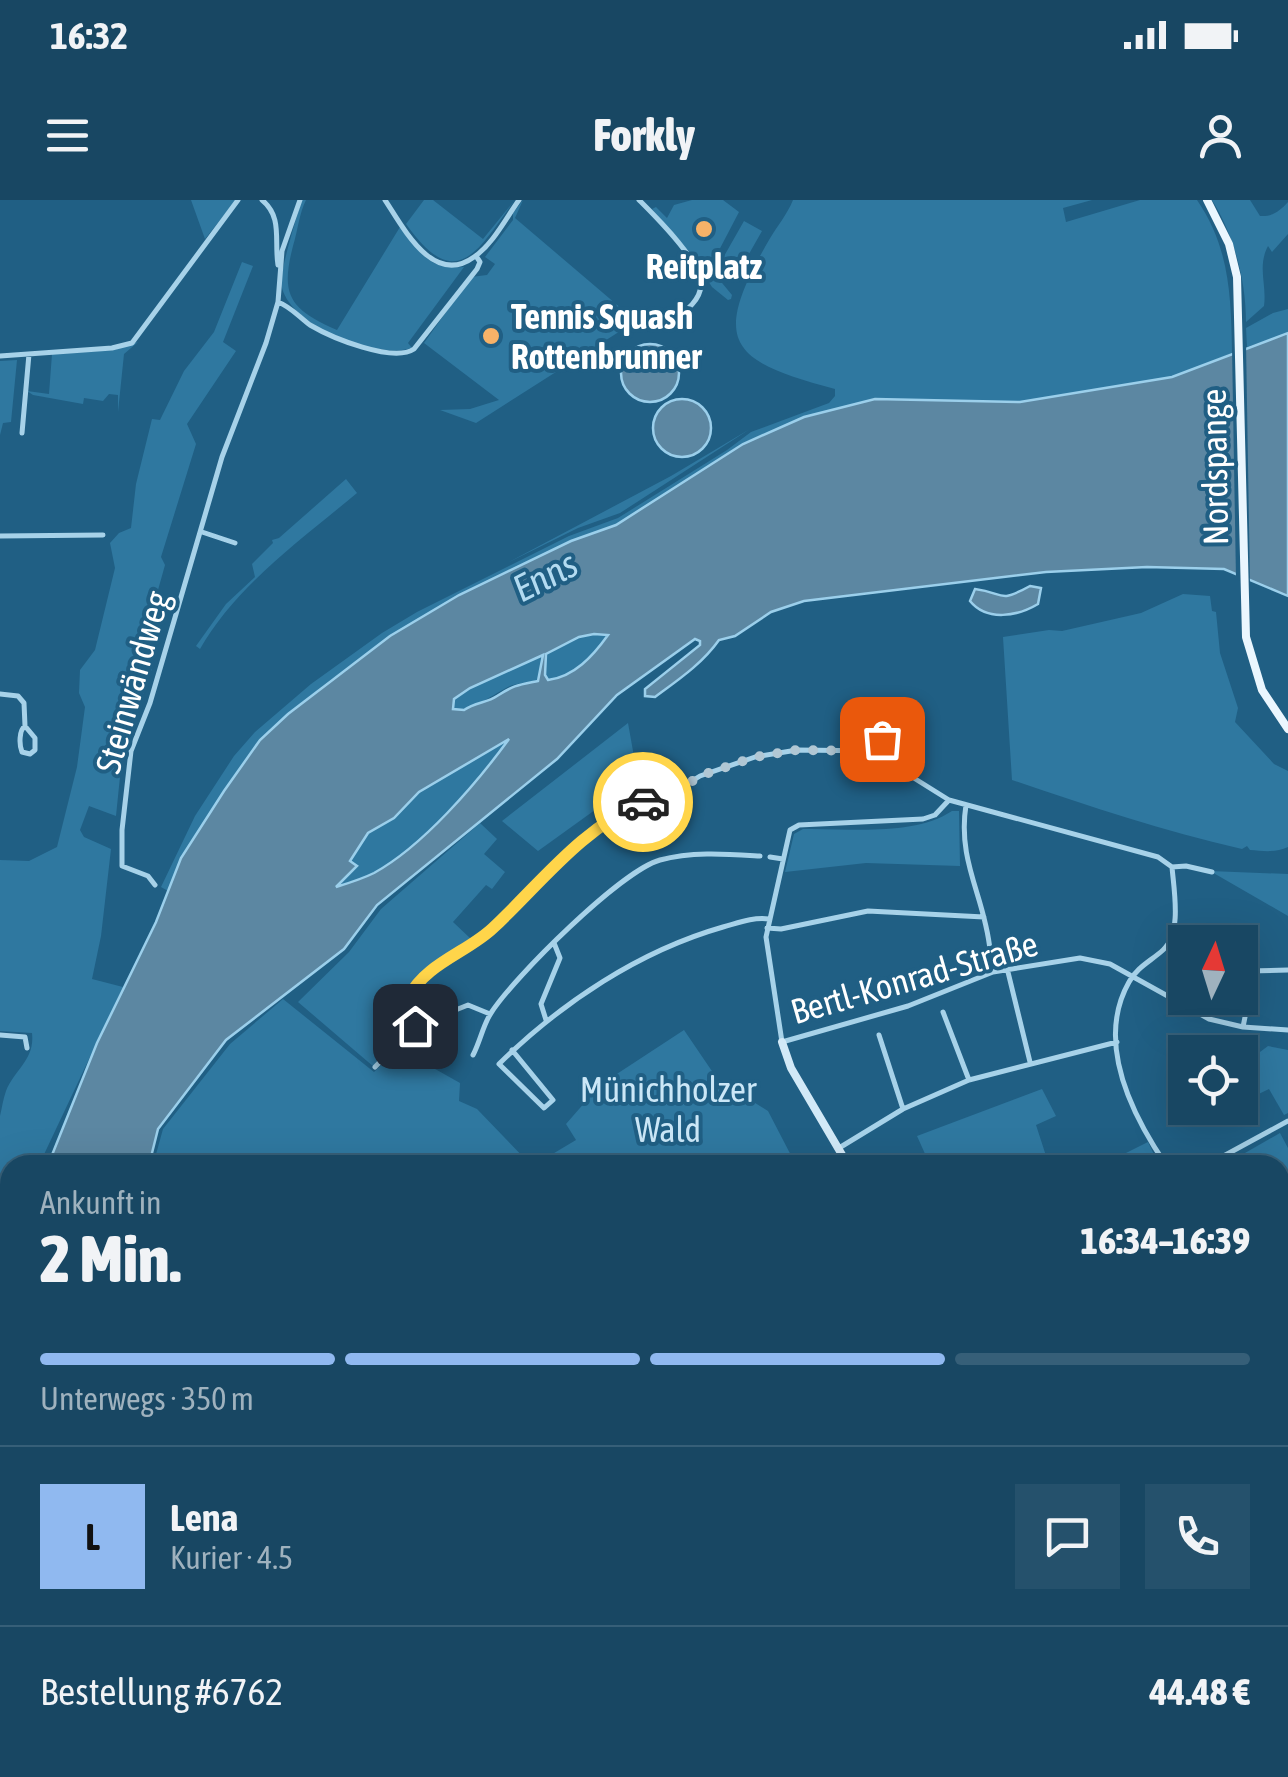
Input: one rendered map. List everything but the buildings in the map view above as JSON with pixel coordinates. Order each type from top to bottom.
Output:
[{"type":"main road","name":"Nordspange","points":[[1206,200],[1223,228],[1234,261],[1240,318],[1244,614],[1254,672],[1288,729]]},
{"type":"street","points":[[0,356],[112,348],[132,343],[238,200]]},
{"type":"street","points":[[262,200],[272,208],[276,220],[279,267]]},
{"type":"street","name":"Steinwändweg","points":[[155,885],[148,876],[122,866],[131,752],[150,702],[222,456],[266,343],[278,302],[279,267],[300,200]]},
{"type":"street","points":[[384,200],[414,243],[430,258],[456,264],[476,256],[519,200]]},
{"type":"street","points":[[639,200],[682,248],[701,280],[696,299],[670,322]]},
{"type":"street","points":[[278,302],[323,331],[378,352],[405,354],[414,349],[477,269],[480,262],[476,256]]},
{"type":"street","points":[[22,433],[29,354]]},
{"type":"street","points":[[202,532],[234,543]]},
{"type":"street","points":[[0,536],[103,534]]},
{"type":"street","points":[[0,694],[21,698],[25,708],[20,748],[30,754],[35,750],[35,738],[24,726]]},
{"type":"street","points":[[880,751],[885,735],[910,730]]},
{"type":"street","points":[[422,1019],[411,1006],[409,997],[414,988],[493,928],[556,863],[623,811],[744,760],[797,750],[880,751],[948,800],[1158,858],[1172,868],[1186,866],[1212,872]]},
{"type":"street","points":[[843,1155],[801,1087],[782,1042],[768,962],[768,919],[787,836],[794,827],[923,819],[936,815],[948,800]]},
{"type":"street","points":[[966,804],[966,861],[984,916],[993,972]]},
{"type":"street","points":[[473,1055],[490,1014],[554,942],[649,864],[676,857],[760,856]]},
{"type":"street","points":[[770,857],[782,859]]},
{"type":"street","points":[[1159,1155],[1144,1133],[1127,1094],[1117,1042],[1122,998],[1132,976],[1165,949],[1173,934],[1172,868]]},
{"type":"street","points":[[767,928],[781,929],[868,911],[984,916]]},
{"type":"street","points":[[512,1050],[553,1100],[544,1108],[499,1064],[512,1050],[546,1020],[672,942],[750,919],[768,919]]},
{"type":"street","points":[[546,1020],[541,1004],[560,958],[554,942]]},
{"type":"street","name":"Bertl-Konrad-Straße","points":[[782,1042],[872,1017],[1007,968],[1080,958],[1100,961],[1132,976],[1196,1013],[1244,1027],[1288,1030]]},
{"type":"street","points":[[1007,968],[1030,1062]]},
{"type":"street","points":[[1244,1027],[1248,971],[1288,970]]},
{"type":"street","points":[[936,994],[940,1002]]},
{"type":"street","points":[[374,1067],[422,1019],[468,1006],[490,1014]]},
{"type":"street","points":[[943,1012],[969,1080]]},
{"type":"street","points":[[872,1017],[875,1025]]},
{"type":"street","points":[[0,1035],[25,1038],[27,1048]]},
{"type":"street","points":[[879,1035],[902,1109]]},
{"type":"street","points":[[839,1148],[902,1109],[969,1080],[1117,1042]]},
{"type":"street","points":[[1225,1155],[1288,1121]]},
{"type":"green space","points":[[191,200],[236,200],[205,239]]},
{"type":"green space","points":[[302,200],[306,200],[289,263],[289,289],[292,299],[308,315],[337,330],[400,227],[433,262],[464,267],[408,343],[412,348],[377,349],[334,336],[298,312],[286,298],[281,276]]},
{"type":"green space","points":[[424,200],[433,200],[483,239],[515,200],[478,249],[453,261],[439,258],[406,224]]},
{"type":"green space","points":[[523,200],[515,218],[636,321],[476,423],[440,410],[470,409],[499,400],[424,343],[471,277],[487,275],[495,264],[485,257]]},
{"type":"green space","name":"Reitplatz","points":[[692,200],[723,200],[739,212],[716,256],[703,260],[732,295],[731,299],[712,287],[691,254],[652,209],[656,207],[667,218],[674,205]]},
{"type":"green space","points":[[793,200],[1092,200],[1063,208],[1066,222],[1140,200],[1197,200],[1222,255],[1229,293],[1232,353],[1172,377],[1020,402],[875,399],[804,417],[743,443],[616,525],[571,541],[459,595],[390,636],[325,684],[260,740],[181,858],[168,891],[161,887],[195,816],[234,756],[255,732],[311,684],[417,612],[569,536],[618,518],[751,432],[829,403],[835,389],[799,379],[752,356],[740,342],[736,325],[751,275]]},
{"type":"green space","points":[[1212,200],[1250,200],[1260,216],[1276,213],[1288,202],[1288,234],[1272,252],[1268,246],[1265,254],[1264,306],[1246,322],[1238,260]]},
{"type":"green space","name":"Reitplatz","points":[[744,221],[762,231],[733,282],[715,272]]},
{"type":"green space","points":[[242,262],[253,266],[223,342],[236,351],[187,424],[196,444],[161,557],[165,565],[137,665],[152,669],[122,757],[116,816],[89,806],[80,830],[84,837],[111,849],[92,979],[123,987],[44,1155],[0,1155],[0,1116],[6,1091],[27,1057],[32,1033],[0,1031],[0,860],[29,861],[57,847],[77,767],[85,707],[79,693],[80,670],[95,650],[115,568],[110,543],[131,528],[136,484],[152,419],[160,420],[184,371],[214,332]]},
{"type":"green space","points":[[1288,309],[1288,333],[1247,347],[1246,328]]},
{"type":"green space","points":[[138,342],[124,354],[118,412],[118,395],[109,394],[103,401],[84,398],[83,404],[27,391],[49,394],[52,354],[114,350]]},
{"type":"green space","points":[[17,360],[11,422],[3,423],[0,435],[0,361]]},
{"type":"green space","points":[[750,429],[620,513],[578,528],[507,563],[671,476]]},
{"type":"green space","points":[[346,479],[357,493],[251,584],[200,649],[196,646],[226,604],[255,577],[252,564],[272,540]]},
{"type":"green space","points":[[1183,594],[1210,596],[1212,611],[1216,612],[1220,653],[1238,708],[1235,722],[1274,764],[1288,771],[1288,847],[1250,850],[1247,846],[1242,849],[1213,842],[1012,780],[1003,637],[1062,631],[1141,613]]},
{"type":"green space","points":[[594,634],[609,635],[583,664],[567,675],[548,680],[545,654]]},
{"type":"green space","points":[[543,654],[538,681],[509,686],[474,705],[453,710],[454,699],[470,688]]},
{"type":"green space","points":[[628,723],[638,779],[538,851],[502,821]]},
{"type":"green space","points":[[512,736],[413,846],[373,874],[336,888],[356,866],[350,862],[368,833],[394,818],[419,792]]},
{"type":"green space","points":[[959,811],[960,866],[866,863],[785,872],[794,834],[803,829],[899,828]]},
{"type":"green space","points":[[480,823],[497,839],[484,854],[505,872],[492,889],[486,885],[453,922],[471,939],[395,999],[415,1019],[374,1067],[298,1002],[349,952],[381,909]]},
{"type":"green space","points":[[1210,871],[1288,874],[1288,916]]},
{"type":"green space","name":"Münichholzer Wald","points":[[283,999],[374,1072],[418,1029],[432,1024],[443,1036],[421,1061],[460,1083],[459,1101],[477,1109],[521,1155],[156,1155],[163,1129],[230,1044]]},
{"type":"green space","name":"Münichholzer Wald","points":[[684,1030],[718,1080],[768,1111],[791,1155],[551,1155],[576,1140],[566,1124],[600,1085]]},
{"type":"green space","points":[[1268,1046],[1288,1050],[1288,1113],[1284,1115],[1269,1089],[1258,1094],[1258,1054]]},
{"type":"green space","points":[[1042,1089],[1056,1116],[1036,1125],[1046,1155],[926,1155],[917,1136]]},
{"type":"green space","points":[[1280,1133],[1288,1148],[1288,1155],[1242,1155]]},
{"type":"green space","points":[[1148,1142],[1154,1155],[1122,1155]]},
{"type":"water","name":"Enns","points":[[1288,333],[1288,596],[1224,569],[1147,567],[1046,572],[804,601],[771,612],[735,636],[719,640],[681,678],[655,697],[645,696],[645,689],[700,645],[695,639],[617,695],[557,759],[377,905],[344,949],[226,1040],[158,1129],[152,1155],[52,1155],[97,1043],[156,922],[181,858],[260,740],[288,714],[390,636],[459,595],[571,541],[616,525],[743,444],[804,417],[875,399],[1020,402],[1172,377]],"holes":[[[608,635],[582,664],[566,675],[548,680],[546,654],[579,637]],[[543,655],[538,681],[512,687],[464,710],[453,709],[454,699],[470,688]],[[509,739],[430,831],[374,873],[336,887],[357,866],[350,861],[368,833],[394,818],[419,792]]]},
{"type":"water","points":[[650,344],[670,353],[679,373],[670,393],[650,402],[630,393],[621,373],[630,353]]},
{"type":"water","points":[[682,399],[702,408],[711,428],[702,448],[682,457],[662,448],[653,428],[662,408]]},
{"type":"water","points":[[1030,586],[1041,588],[1038,604],[1021,612],[994,614],[970,601],[975,589],[1006,596]]},
{"type":"pier","points":[[1246,342],[1250,585],[1236,579],[1232,348]]},
{"type":"way so far","points":[[643,802],[755,757],[797,750],[880,751],[882,739]]},
{"type":"place","name":"Reitplatz","points":[[704,229]]},
{"type":"place","name":"Tennis Squash Rottenbrunner","points":[[491,336]]},
{"type":"route","points":[[415,1026],[422,1019],[409,997],[422,980],[485,935],[556,863],[612,818],[643,802]]}]
